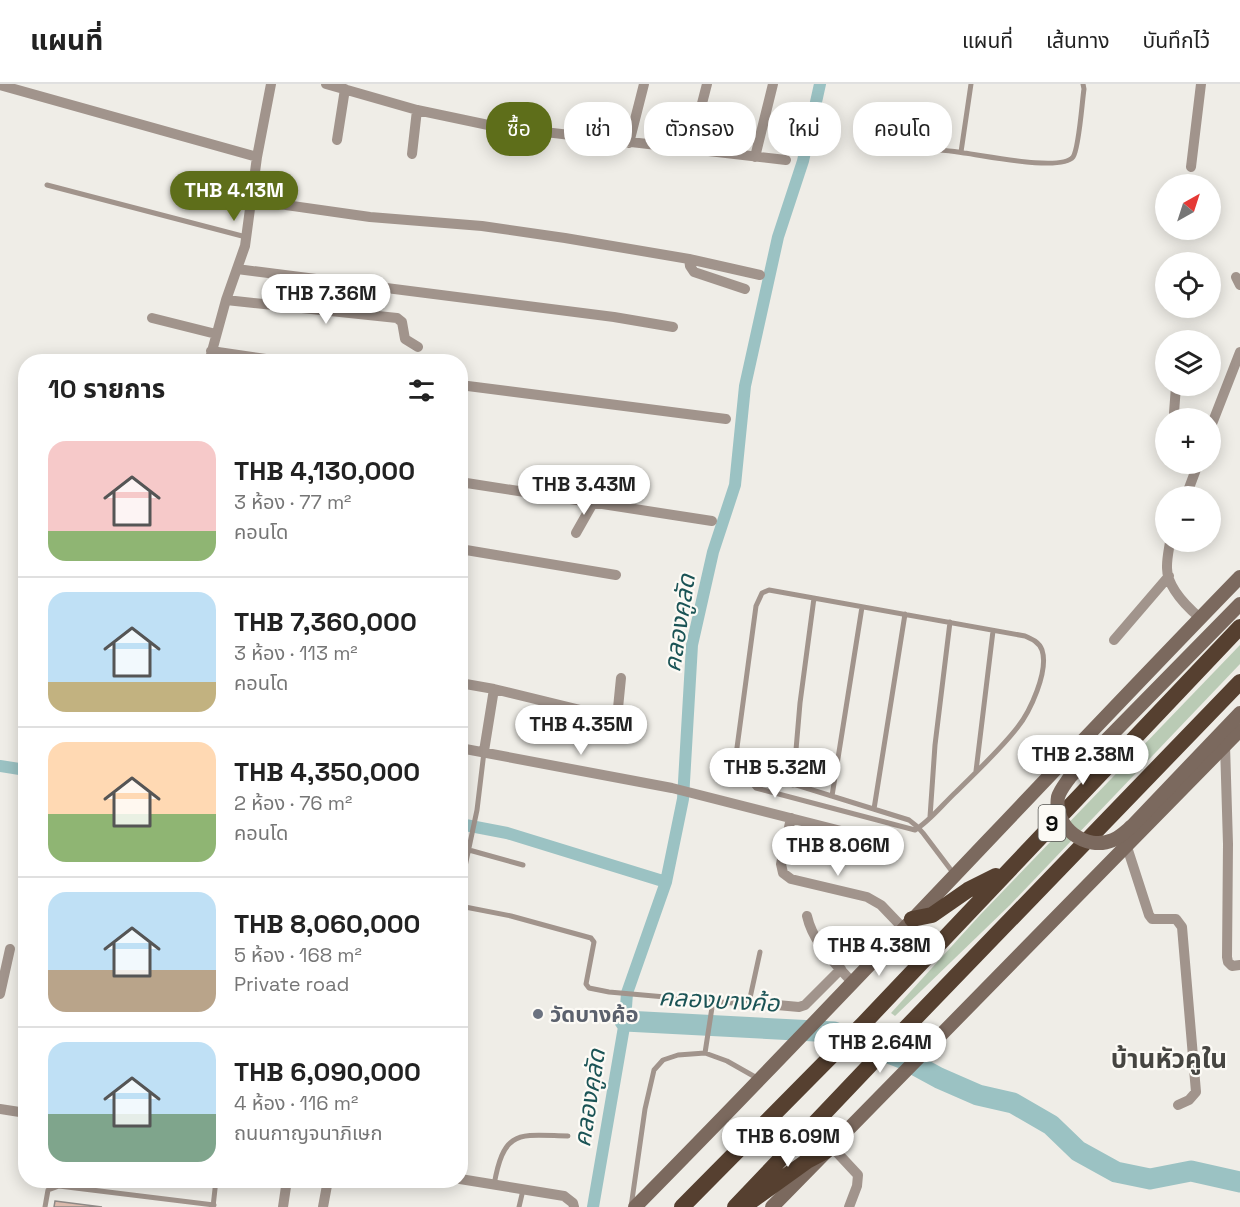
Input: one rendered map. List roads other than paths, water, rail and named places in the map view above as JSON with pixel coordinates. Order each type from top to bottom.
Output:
[{"type":"highway","name":"9","points":[[682,1207],[866,1021],[1004,873],[1240,627]]},
{"type":"highway","name":"9","points":[[737,1205],[896,1037],[1240,682]]},
{"type":"highway","points":[[908,923],[932,915],[968,890],[987,879],[1004,873]]},
{"type":"highway","points":[[737,1205],[756,1199],[807,1161],[829,1148]]},
{"type":"main road","points":[[633,1207],[760,1080],[1240,577]]},
{"type":"main road","points":[[1240,604],[1070,777],[1058,798],[1062,822],[1067,830],[1083,840],[1095,843],[1107,842],[1120,836],[1240,713]]},
{"type":"main road","points":[[772,1207],[1240,730]]},
{"type":"street","points":[[211,354],[246,237],[257,157],[271,84]]},
{"type":"street","points":[[326,84],[417,110],[493,126],[564,135]]},
{"type":"street","points":[[632,131],[644,84]]},
{"type":"street","points":[[702,102],[707,84]]},
{"type":"street","points":[[755,157],[773,84]]},
{"type":"street","points":[[1191,167],[1201,84]]},
{"type":"street","points":[[0,85],[257,157]]},
{"type":"street","points":[[337,140],[345,89]]},
{"type":"street","points":[[412,154],[417,110]]},
{"type":"street","points":[[746,156],[786,160]]},
{"type":"street","points":[[251,200],[370,217],[518,231],[689,259],[760,275]]},
{"type":"street","points":[[689,259],[694,272],[745,289]]},
{"type":"street","points":[[237,269],[614,317],[673,327]]},
{"type":"street","points":[[226,300],[397,318],[402,322],[405,339],[418,347]]},
{"type":"street","points":[[153,318],[216,333]]},
{"type":"street","points":[[1218,408],[1240,352]]},
{"type":"street","points":[[468,386],[726,419]]},
{"type":"street","points":[[468,483],[712,521]]},
{"type":"street","points":[[576,533],[593,503]]},
{"type":"street","points":[[468,550],[616,575]]},
{"type":"street","points":[[1168,552],[1166,568],[1168,576],[1181,598],[1200,618]]},
{"type":"street","points":[[1114,640],[1168,576]]},
{"type":"street","points":[[468,684],[610,716],[618,708],[621,678]]},
{"type":"street","points":[[484,751],[494,689]]},
{"type":"street","points":[[1225,746],[1228,844],[1227,957],[1228,962],[1233,966],[1240,965]]},
{"type":"street","points":[[468,749],[672,788],[853,834]]},
{"type":"street","points":[[791,818],[781,864],[783,873],[791,879],[867,897],[908,923]]},
{"type":"street","points":[[1127,847],[1149,915],[1152,919],[1176,919],[1182,927],[1196,1092],[1189,1100],[1178,1104]]},
{"type":"street","points":[[807,916],[810,929],[815,937],[852,982]]},
{"type":"street","points":[[0,994],[10,949]]},
{"type":"street","points":[[777,1005],[799,1007],[805,1005],[841,969]]},
{"type":"street","points":[[0,1109],[18,1112]]},
{"type":"street","points":[[829,1148],[858,1175],[857,1186],[849,1207]]},
{"type":"street","points":[[468,1180],[564,1196],[573,1203],[574,1207]]},
{"type":"street","points":[[283,1207],[286,1188]]},
{"type":"street","points":[[323,1207],[327,1188]]},
{"type":"lane","points":[[961,152],[971,84]]},
{"type":"lane","points":[[952,151],[1037,163],[1066,162],[1072,158],[1076,148],[1083,84]]},
{"type":"lane","points":[[47,185],[246,237]]},
{"type":"lane","points":[[751,771],[750,781],[756,788],[915,830],[919,828],[976,772],[1017,728],[1031,707],[1043,663],[1042,650],[1036,641],[1025,636],[769,590],[762,593],[756,606],[736,755],[738,767],[751,771],[793,785],[909,820],[919,828],[955,875]]},
{"type":"lane","points":[[793,785],[800,703],[814,598]]},
{"type":"lane","points":[[832,796],[862,607]]},
{"type":"lane","points":[[874,809],[904,614]]},
{"type":"lane","points":[[930,817],[935,745],[950,622]]},
{"type":"lane","points":[[976,772],[993,631]]},
{"type":"lane","points":[[468,854],[477,810],[484,751]]},
{"type":"lane","points":[[469,850],[523,865]]},
{"type":"lane","points":[[468,908],[521,918],[591,938],[594,942],[586,984],[589,987],[609,992],[713,1004],[744,1004],[747,1002],[760,952]]},
{"type":"lane","points":[[705,1053],[713,1004]]},
{"type":"lane","points":[[633,1207],[645,1109],[654,1070],[663,1060],[678,1055],[705,1053],[727,1061],[760,1080]]},
{"type":"lane","points":[[494,1185],[496,1169],[513,1139],[522,1135],[568,1136]]},
{"type":"lane","points":[[45,1207],[48,1190],[54,1188]]},
{"type":"lane","points":[[74,1188],[214,1206],[215,1188]]},
{"type":"lane","points":[[519,1207],[523,1190]]},
{"type":"waterway","name":"คลองคูลัด","points":[[593,1207],[625,1021],[627,993],[666,882],[683,799],[692,645],[713,552],[735,485],[745,386],[778,237],[803,161],[820,84]]},
{"type":"waterway","name":"คลองบางค้อ","points":[[0,766],[18,769]]},
{"type":"waterway","name":"คลองบางค้อ","points":[[468,826],[507,833],[666,882]]},
{"type":"waterway","name":"คลองบางค้อ","points":[[625,1021],[834,1032],[904,1059],[978,1095],[1013,1103],[1051,1125],[1078,1151],[1116,1172],[1150,1179],[1191,1171],[1240,1182]]},
{"type":"place","name":"วัดบางค้อ","points":[[538,1014]]},
{"type":"district","name":"บ้านหัวคูใน","points":[[1169,1059]]}]
